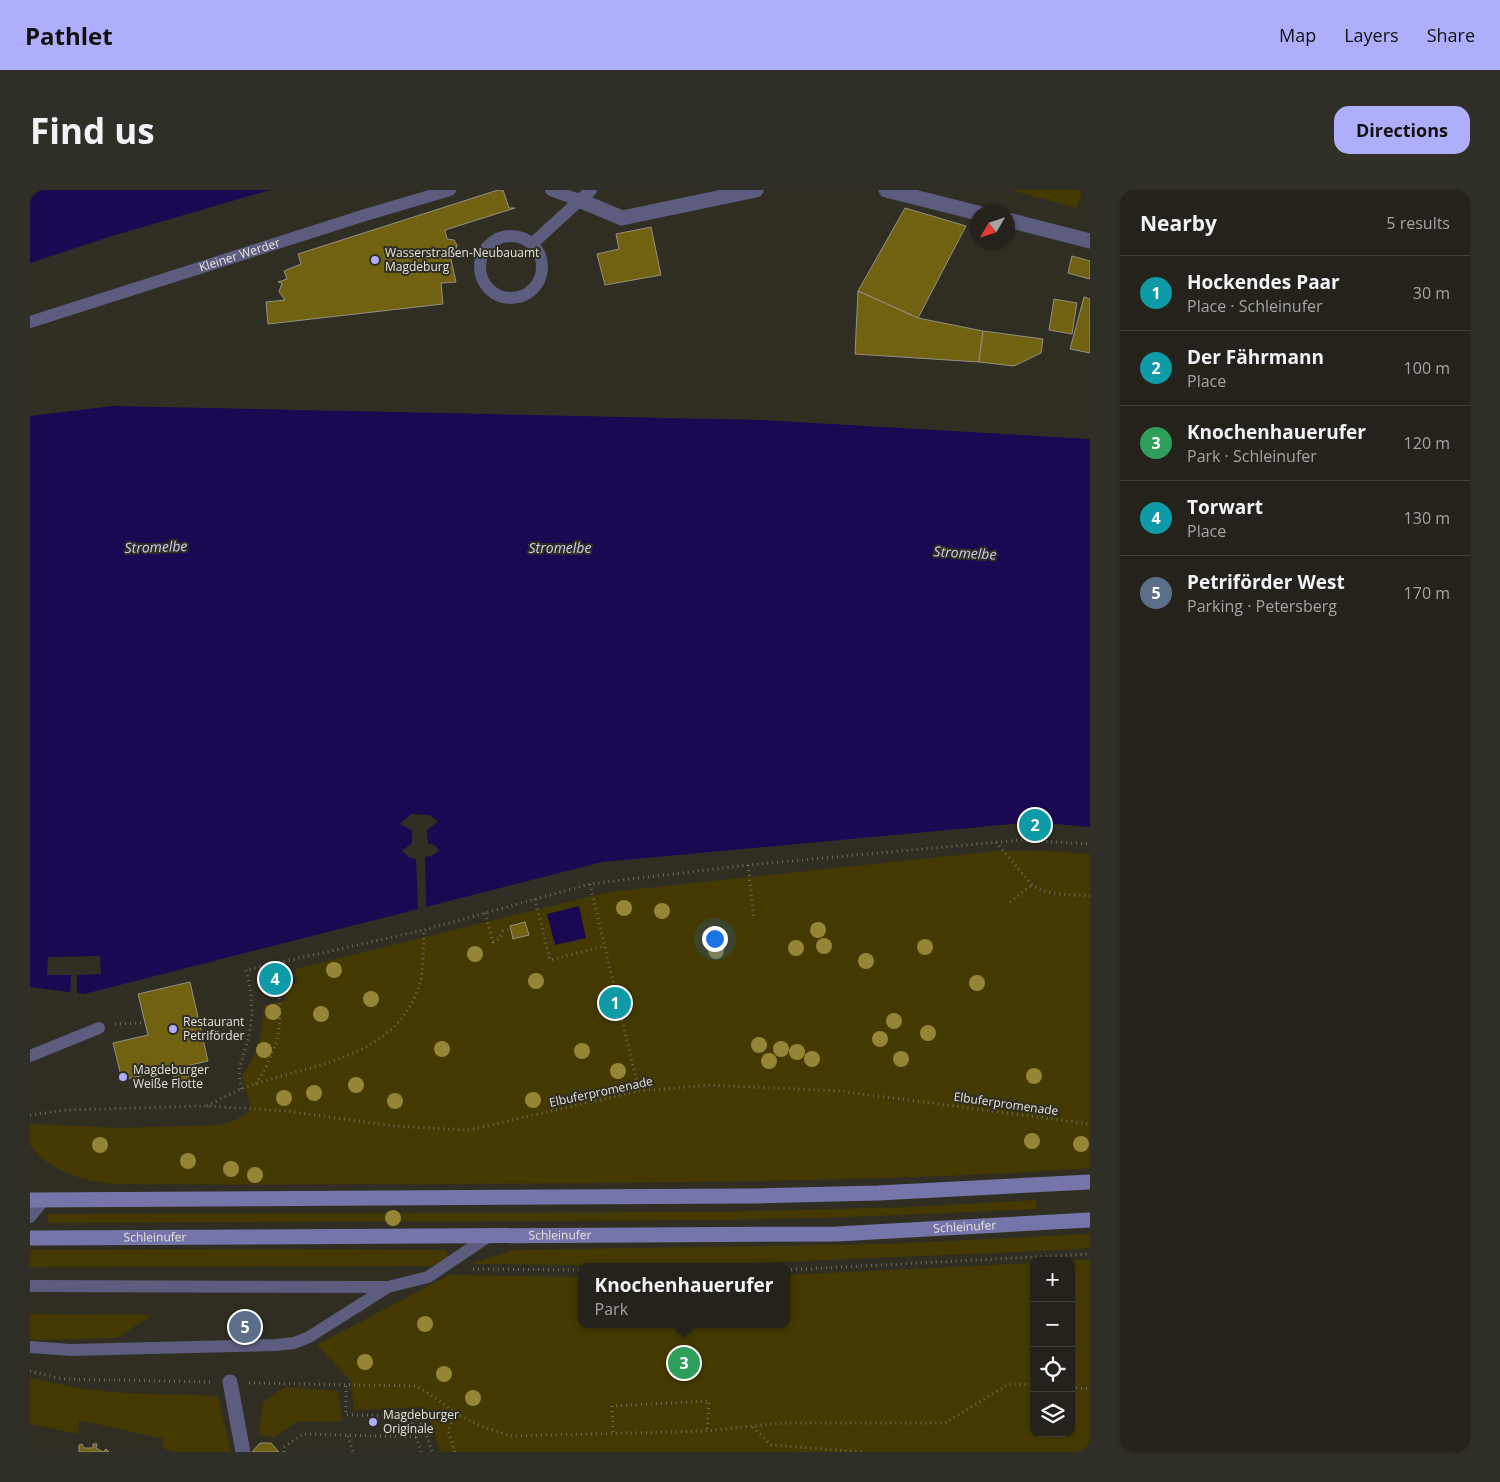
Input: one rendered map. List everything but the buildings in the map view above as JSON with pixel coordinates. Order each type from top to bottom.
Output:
[{"type":"main road","points":[[37,1200],[752,1196],[878,1193],[1090,1182]]},
{"type":"main road","name":"Schleinufer","points":[[30,1238],[837,1234],[1090,1220]]},
{"type":"street","points":[[579,200],[622,218],[756,190]]},
{"type":"street","points":[[886,190],[970,211]]},
{"type":"street","points":[[1015,222],[1090,241]]},
{"type":"street","points":[[230,1382],[243,1452]]},
{"type":"lane","name":"Kleiner Werder","points":[[30,322],[362,216],[450,190]]},
{"type":"lane","points":[[552,190],[579,200]]},
{"type":"lane","points":[[532,244],[591,190]]},
{"type":"lane","points":[[514,235],[532,244],[539,252],[542,262],[542,272],[535,287],[523,296],[512,298],[492,292],[485,285],[480,270],[482,256],[487,247],[495,240],[514,235]]},
{"type":"lane","points":[[30,1056],[99,1028]]},
{"type":"lane","points":[[30,1217],[37,1200]]},
{"type":"lane","points":[[30,1286],[388,1287],[428,1277],[489,1236]]},
{"type":"lane","points":[[30,1347],[65,1350],[285,1344],[309,1337],[388,1287]]},
{"type":"path","points":[[241,1089],[238,1070],[249,1036],[252,1015],[251,992],[246,970],[424,930],[590,884],[748,865],[996,842],[1044,841],[1090,844]]},
{"type":"path","points":[[996,842],[1032,885],[1048,892],[1090,896]]},
{"type":"path","points":[[748,865],[754,919]]},
{"type":"path","points":[[590,884],[639,1091]]},
{"type":"path","points":[[1010,902],[1032,885]]},
{"type":"path","points":[[535,899],[550,960],[605,946]]},
{"type":"path","points":[[485,913],[493,942],[500,938],[503,931],[511,929]]},
{"type":"path","name":"Elbuferpromenade","points":[[207,1106],[241,1089],[352,1055],[385,1035],[402,1017],[412,1001],[420,982],[424,930]]},
{"type":"path","points":[[255,1085],[274,1049],[281,1023],[275,963]]},
{"type":"path","points":[[119,1023],[144,1023]]},
{"type":"path","name":"Elbuferpromenade","points":[[30,1115],[66,1110],[207,1106],[287,1111],[393,1126],[469,1130],[639,1091],[710,1085],[822,1090],[894,1097],[1090,1124]]},
{"type":"path","points":[[790,1270],[1090,1254]]},
{"type":"path","points":[[401,1385],[416,1386],[457,1413],[487,1429],[512,1436],[707,1431],[780,1424],[945,1423],[1009,1384],[1030,1385]]},
{"type":"path","points":[[346,1386],[346,1415],[403,1416],[409,1414]]},
{"type":"path","points":[[1075,1388],[1090,1389]]},
{"type":"path","points":[[613,1432],[612,1406],[709,1401],[707,1431]]},
{"type":"path","points":[[455,1452],[448,1430],[457,1413]]},
{"type":"path","points":[[409,1414],[421,1452]]},
{"type":"path","points":[[409,1414],[424,1427],[432,1452]]},
{"type":"path","points":[[753,1427],[771,1445],[863,1452]]},
{"type":"path","points":[[284,1452],[284,1447],[303,1434],[416,1437]]},
{"type":"path","points":[[348,1436],[353,1452]]},
{"type":"shaded area","points":[[1010,190],[1082,190],[1077,208]]},
{"type":"shaded area","points":[[997,851],[1090,854],[1090,1168],[852,1179],[614,1183],[114,1184],[68,1174],[47,1162],[30,1145],[30,1124],[121,1128],[220,1125],[236,1120],[251,1110],[242,1075],[248,1067],[259,1042],[264,1006],[286,1001],[283,986],[298,983],[295,969],[609,892]]},
{"type":"shaded area","points":[[1036,1200],[1037,1209],[723,1220],[48,1223],[48,1214],[721,1212],[912,1207]]},
{"type":"shaded area","points":[[1090,1234],[1090,1248],[1057,1250],[754,1263],[470,1264],[515,1250],[891,1244]]},
{"type":"shaded area","points":[[30,1250],[446,1250],[448,1257],[432,1266],[30,1267]]},
{"type":"shaded area","points":[[1090,1260],[1090,1452],[441,1452],[425,1407],[354,1410],[351,1381],[317,1345],[449,1275],[578,1277],[578,1328],[790,1328],[790,1275],[1030,1263],[1030,1437],[1075,1437],[1075,1261]]},
{"type":"shaded area","points":[[30,1314],[152,1315],[117,1338],[30,1340]]},
{"type":"shaded area","points":[[30,1378],[83,1389],[124,1393],[218,1396],[231,1452],[176,1452],[162,1448],[164,1439],[79,1420],[78,1434],[30,1424]]},
{"type":"shaded area","points":[[285,1387],[338,1391],[342,1421],[297,1422],[274,1437],[259,1435],[263,1402]]},
{"type":"water","points":[[30,190],[270,190],[112,236],[30,263]]},
{"type":"water","name":"Stromelbe","points":[[113,406],[760,420],[1090,439],[1090,827],[1033,822],[602,862],[84,994],[30,987],[30,416]]},
{"type":"water","points":[[579,906],[586,938],[555,945],[547,914]]},
{"type":"pier","points":[[411,814],[430,815],[438,822],[427,830],[428,843],[435,845],[439,851],[425,857],[426,909],[418,911],[416,859],[410,858],[402,851],[412,843],[412,830],[400,824]]},
{"type":"pier","points":[[100,956],[101,974],[77,975],[77,996],[70,996],[71,975],[47,975],[48,957]]},
{"type":"place","name":"Wasserstraßen-Neubauamt Magdeburg","points":[[375,260]]},
{"type":"place","name":"Der Fährmann","points":[[1035,825]]},
{"type":"place","name":"Torwart","points":[[275,979]]},
{"type":"place","name":"Hockendes Paar","points":[[615,1003]]},
{"type":"place","name":"Restaurant Petriförder","points":[[173,1029]]},
{"type":"place","name":"Magdeburger Weiße Flotte","points":[[123,1077]]},
{"type":"place","name":"Petriförder West","points":[[245,1327]]},
{"type":"place","name":"Knochenhauerufer","points":[[684,1363]]},
{"type":"place","name":"Magdeburger Originale","points":[[373,1422]]}]
